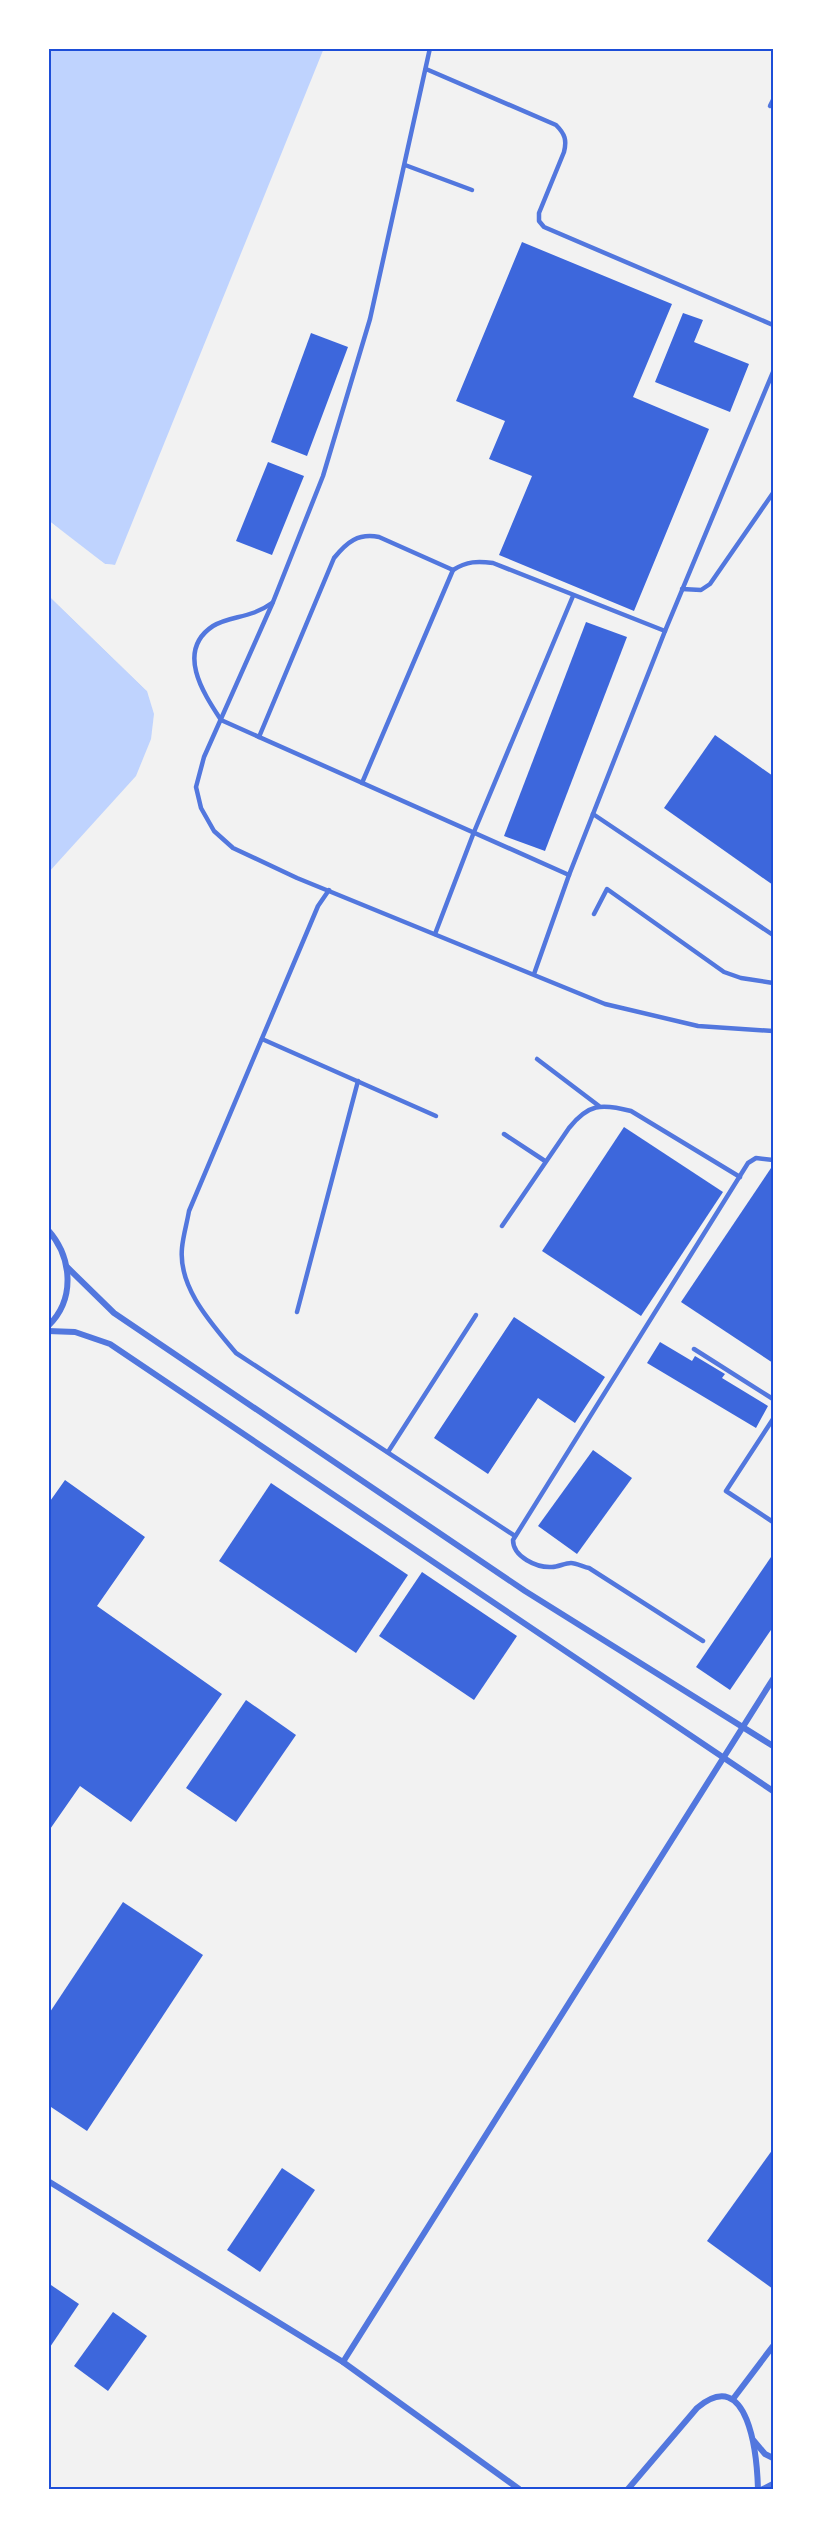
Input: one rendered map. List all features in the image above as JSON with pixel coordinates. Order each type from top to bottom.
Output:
[{"type":"street","points":[[48,1230],[57,1240],[67,1267],[68,1281],[64,1302],[48,1326]]},
{"type":"street","points":[[67,1267],[97,1298],[124,1319],[525,1592],[773,1746]]},
{"type":"street","points":[[48,1331],[75,1332],[110,1344],[771,1788]]},
{"type":"street","points":[[343,2362],[773,1679]]},
{"type":"street","points":[[48,2181],[343,2362],[519,2489]]},
{"type":"street","points":[[733,2399],[773,2346]]},
{"type":"street","points":[[628,2489],[697,2408],[708,2399],[722,2395],[733,2399],[745,2413],[754,2442],[765,2454],[773,2457]]},
{"type":"street","points":[[751,2428],[758,2489]]},
{"type":"street","points":[[763,2489],[773,2484]]},
{"type":"lane","points":[[430,48],[370,319],[323,476],[273,602],[204,757],[196,787],[201,808],[214,831],[233,848],[605,1004],[698,1026],[773,1031]]},
{"type":"lane","points":[[426,69],[556,125],[564,133],[566,141],[564,152],[539,213],[539,221],[544,227],[773,325]]},
{"type":"lane","points":[[770,106],[773,100]]},
{"type":"lane","points":[[405,165],[472,190]]},
{"type":"lane","points":[[534,974],[569,874],[664,631],[773,372]]},
{"type":"lane","points":[[682,588],[692,592],[701,590],[710,584],[773,493]]},
{"type":"lane","points":[[259,737],[334,558],[344,545],[367,534],[379,537],[453,570]]},
{"type":"lane","points":[[362,783],[453,570],[463,564],[477,561],[493,563],[664,631]]},
{"type":"lane","points":[[435,934],[474,832],[573,596]]},
{"type":"lane","points":[[273,602],[250,616],[212,627],[198,647],[194,674],[221,720],[569,874]]},
{"type":"lane","points":[[593,814],[773,935]]},
{"type":"lane","points":[[594,914],[607,889],[724,972],[741,978],[773,983]]},
{"type":"lane","points":[[329,890],[318,906],[189,1211],[181,1250],[189,1287],[207,1317],[236,1353],[515,1536]]},
{"type":"lane","points":[[262,1039],[436,1116]]},
{"type":"lane","points":[[537,1059],[599,1106]]},
{"type":"lane","points":[[297,1312],[358,1081]]},
{"type":"lane","points":[[502,1226],[545,1161],[581,1113],[599,1106],[614,1106],[631,1111],[740,1177]]},
{"type":"lane","points":[[504,1134],[545,1161]]},
{"type":"lane","points":[[703,1641],[589,1568],[570,1563],[541,1567],[519,1554],[513,1547],[515,1536],[748,1163],[756,1158],[766,1157],[773,1160]]},
{"type":"lane","points":[[388,1452],[476,1315]]},
{"type":"lane","points":[[694,1349],[773,1399]]},
{"type":"lane","points":[[773,1419],[726,1491],[773,1522]]},
{"type":"water","points":[[48,48],[324,48],[115,565],[105,564],[48,520]]},
{"type":"water","points":[[48,595],[147,691],[154,714],[151,739],[136,776],[48,873]]},
{"type":"pier","points":[[48,520],[86,551],[105,564],[115,565],[116,568],[104,567],[84,553],[48,524]]},
{"type":"pier","points":[[48,592],[143,683],[147,691],[48,595]]},
{"type":"building","points":[[522,242],[672,304],[633,397],[709,429],[634,611],[499,555],[532,476],[489,459],[505,421],[456,401]]},
{"type":"building","points":[[683,313],[703,320],[694,342],[749,364],[730,412],[655,382]]},
{"type":"building","points":[[311,333],[348,347],[307,456],[271,442]]},
{"type":"building","points":[[268,462],[304,476],[272,555],[236,541]]},
{"type":"building","points":[[586,622],[627,637],[545,851],[504,836]]},
{"type":"building","points":[[715,735],[773,776],[773,885],[664,808]]},
{"type":"building","points":[[624,1127],[723,1192],[641,1316],[542,1251]]},
{"type":"building","points":[[773,1165],[773,1363],[681,1302]]},
{"type":"building","points":[[514,1317],[605,1377],[575,1423],[538,1398],[488,1474],[434,1438]]},
{"type":"building","points":[[660,1342],[692,1361],[695,1356],[725,1374],[722,1378],[768,1406],[756,1428],[647,1363]]},
{"type":"building","points":[[593,1450],[632,1478],[577,1554],[538,1526]]},
{"type":"building","points":[[65,1480],[145,1537],[97,1606],[222,1694],[131,1822],[80,1786],[48,1832],[48,1504]]},
{"type":"building","points":[[271,1483],[408,1575],[356,1653],[219,1561]]},
{"type":"building","points":[[773,1554],[773,1627],[730,1690],[696,1667]]},
{"type":"building","points":[[422,1572],[517,1636],[474,1700],[379,1636]]},
{"type":"building","points":[[246,1700],[296,1735],[236,1822],[186,1788]]},
{"type":"building","points":[[123,1902],[203,1955],[87,2131],[48,2105],[48,2015]]},
{"type":"building","points":[[773,2149],[773,2289],[707,2241]]},
{"type":"building","points":[[282,2168],[315,2190],[260,2272],[227,2250]]},
{"type":"building","points":[[48,2283],[79,2304],[48,2350]]},
{"type":"building","points":[[113,2312],[147,2336],[108,2391],[74,2366]]}]
